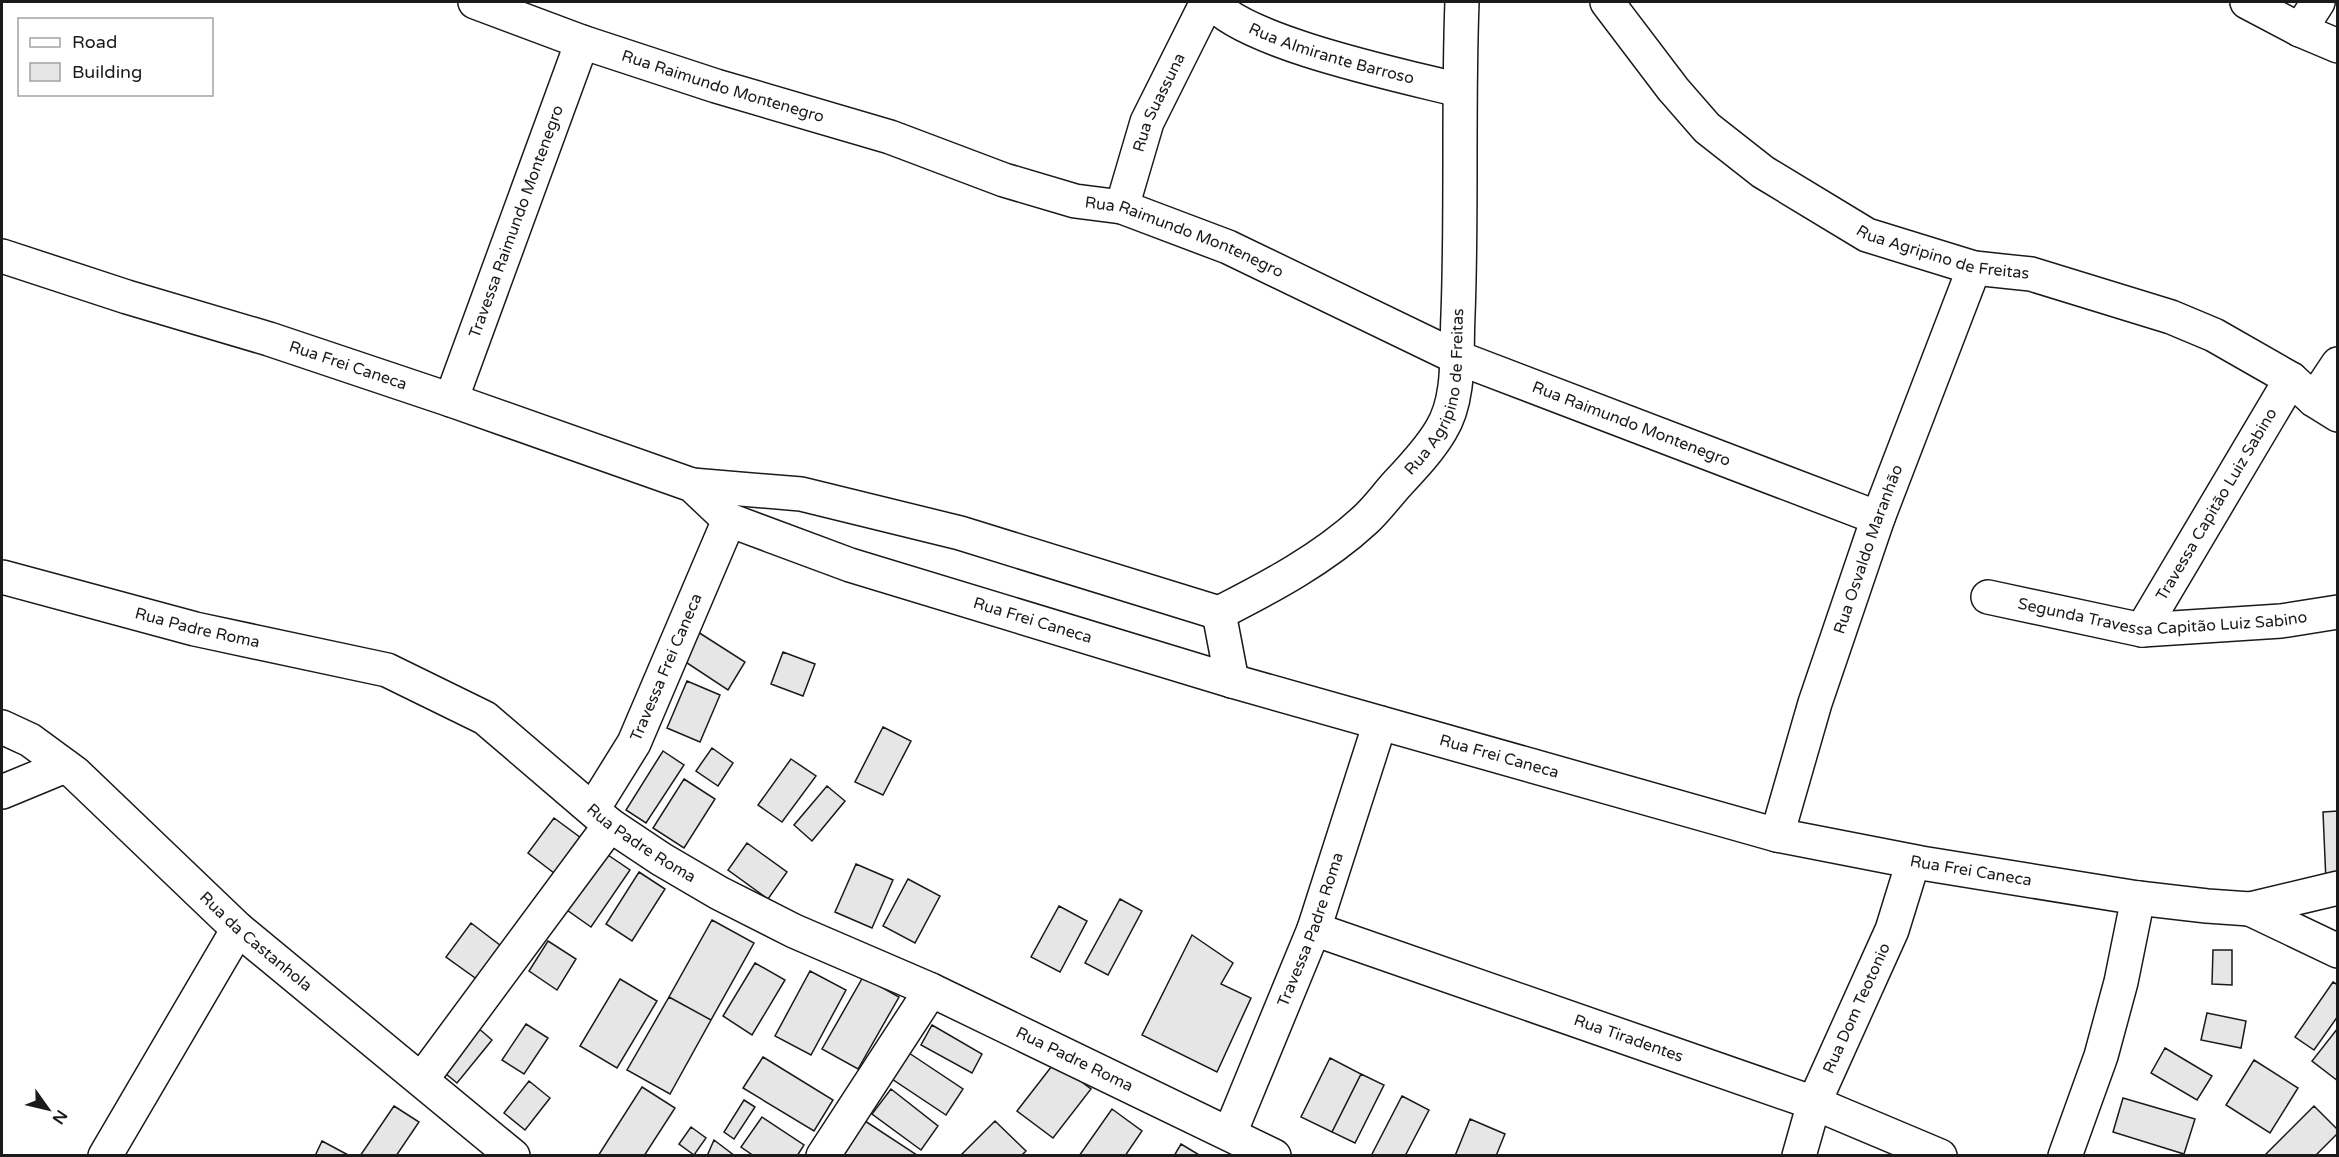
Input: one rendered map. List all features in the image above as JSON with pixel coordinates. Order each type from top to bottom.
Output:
[{"type":"street","name":"Rua Raimundo Montenegro","points":[[475,2],[582,42],[716,86],[890,137],[1004,180],[1075,201],[1122,207],[1228,247],[1456,357],[1878,518]]},
{"type":"street","name":"Rua Suassuna","points":[[1122,207],[1147,122],[1207,2]]},
{"type":"street","name":"Rua Almirante Barroso","points":[[1212,2],[1245,26],[1313,51],[1459,90]]},
{"type":"street","name":"Rua Agripino de Freitas","points":[[1220,613],[1311,561],[1364,520],[1414,466],[1441,430],[1453,395],[1456,357],[1461,226],[1459,90],[1461,2]]},
{"type":"street","name":"Rua Agripino de Freitas","points":[[1606,2],[1673,89],[1707,128],[1763,172],[1867,235],[1974,268],[2031,274],[2171,317],[2214,335],[2314,398]]},
{"type":"street","points":[[2247,2],[2300,30],[2337,46]]},
{"type":"street","points":[[2300,30],[2318,2]]},
{"type":"street","name":"Travessa Raimundo Montenegro","points":[[451,400],[582,42]]},
{"type":"street","name":"Rua Frei Caneca","points":[[2,256],[127,297],[269,339],[692,485],[801,494],[960,533],[1220,613]]},
{"type":"street","name":"Rua Osvaldo Maranhão","points":[[1777,835],[1815,703],[1878,518],[1974,268]]},
{"type":"street","name":"Travessa Capitão Luiz Sabino","points":[[2142,630],[2337,364]]},
{"type":"street","name":"Rua Frei Caneca","points":[[692,485],[729,520],[850,565],[1232,681],[1777,835],[1913,862],[2138,898],[2250,909],[2337,888]]},
{"type":"street","name":"Travessa Frei Caneca","points":[[422,1079],[601,817],[729,520]]},
{"type":"street","name":"Rua Padre Roma","points":[[2,577],[195,629],[387,670],[484,718],[601,817],[661,860],[728,898],[794,931],[931,990],[1274,1155]]},
{"type":"street","name":"Segunda Travessa Capitão Luiz Sabino","points":[[1988,597],[2142,630],[2281,621],[2337,612]]},
{"type":"street","points":[[1220,613],[1232,681]]},
{"type":"street","name":"Travessa Padre Roma","points":[[1230,1133],[1314,928],[1380,723]]},
{"type":"street","name":"Rua da Castanhola","points":[[2,727],[30,740],[65,766],[238,929],[513,1155]]},
{"type":"street","points":[[2,792],[65,766]]},
{"type":"street","name":"Rua Dom Teotonio","points":[[1799,1155],[1814,1103],[1892,930],[1913,862]]},
{"type":"street","points":[[2065,1155],[2101,1056],[2121,982],[2138,898]]},
{"type":"street","points":[[2250,909],[2337,951]]},
{"type":"street","name":"Rua Tiradentes","points":[[1314,928],[1814,1103],[1940,1155]]},
{"type":"street","points":[[105,1155],[238,929]]},
{"type":"street","points":[[823,1155],[931,990]]},
{"type":"building","points":[[698,632],[745,662],[728,690],[681,659]]},
{"type":"building","points":[[783,652],[815,664],[803,696],[771,684]]},
{"type":"building","points":[[687,681],[720,695],[700,742],[667,728]]},
{"type":"building","points":[[883,727],[911,741],[883,795],[855,782]]},
{"type":"building","points":[[712,748],[733,763],[718,786],[696,771]]},
{"type":"building","points":[[663,751],[684,765],[646,823],[626,810]]},
{"type":"building","points":[[791,759],[816,776],[782,822],[758,805]]},
{"type":"building","points":[[684,779],[715,799],[684,848],[653,828]]},
{"type":"building","points":[[827,786],[845,801],[812,841],[794,825]]},
{"type":"building","points":[[2338,811],[2338,879],[2326,882],[2323,812]]},
{"type":"building","points":[[554,818],[581,838],[554,873],[528,853]]},
{"type":"building","points":[[747,843],[787,872],[768,899],[728,870]]},
{"type":"building","points":[[605,853],[630,870],[591,927],[567,910]]},
{"type":"building","points":[[856,864],[893,880],[872,928],[835,912]]},
{"type":"building","points":[[639,872],[665,889],[632,941],[606,924]]},
{"type":"building","points":[[908,879],[940,896],[915,943],[883,926]]},
{"type":"building","points":[[1120,899],[1142,911],[1108,975],[1085,963]]},
{"type":"building","points":[[1059,906],[1087,921],[1060,972],[1031,957]]},
{"type":"building","points":[[712,920],[754,943],[711,1020],[669,997]]},
{"type":"building","points":[[471,923],[509,952],[485,985],[446,957]]},
{"type":"building","points":[[1192,935],[1233,963],[1221,984],[1251,998],[1217,1072],[1142,1035]]},
{"type":"building","points":[[548,941],[576,959],[557,990],[529,971]]},
{"type":"building","points":[[2213,950],[2232,950],[2232,985],[2212,984]]},
{"type":"building","points":[[755,963],[785,980],[752,1035],[723,1016]]},
{"type":"building","points":[[810,971],[846,990],[811,1055],[775,1036]]},
{"type":"building","points":[[863,977],[899,997],[858,1069],[822,1049]]},
{"type":"building","points":[[620,979],[657,1001],[617,1068],[580,1046]]},
{"type":"building","points":[[2333,982],[2338,985],[2338,1016],[2314,1050],[2295,1037]]},
{"type":"building","points":[[669,997],[711,1020],[670,1094],[627,1070]]},
{"type":"building","points":[[2207,1013],[2246,1021],[2241,1048],[2201,1040]]},
{"type":"building","points":[[526,1024],[548,1038],[524,1074],[502,1060]]},
{"type":"building","points":[[932,1025],[982,1054],[972,1073],[921,1045]]},
{"type":"building","points":[[477,1027],[492,1040],[457,1083],[440,1069]]},
{"type":"building","points":[[2338,1028],[2338,1081],[2312,1061]]},
{"type":"building","points":[[2165,1048],[2212,1076],[2197,1100],[2151,1073]]},
{"type":"building","points":[[906,1051],[963,1089],[946,1115],[889,1077]]},
{"type":"building","points":[[763,1057],[833,1100],[814,1131],[743,1088]]},
{"type":"building","points":[[1330,1058],[1361,1074],[1332,1132],[1301,1117]]},
{"type":"building","points":[[2254,1060],[2298,1088],[2270,1133],[2226,1105]]},
{"type":"building","points":[[1055,1062],[1091,1089],[1053,1138],[1017,1111]]},
{"type":"building","points":[[1361,1074],[1384,1085],[1355,1143],[1332,1132]]},
{"type":"building","points":[[529,1081],[550,1098],[525,1130],[504,1113]]},
{"type":"building","points":[[642,1087],[675,1108],[644,1156],[598,1156]]},
{"type":"building","points":[[891,1089],[938,1126],[921,1150],[872,1114]]},
{"type":"building","points":[[1402,1096],[1429,1110],[1405,1156],[1371,1156]]},
{"type":"building","points":[[2123,1098],[2195,1119],[2184,1154],[2113,1132]]},
{"type":"building","points":[[744,1100],[755,1107],[734,1139],[724,1132]]},
{"type":"building","points":[[394,1106],[419,1122],[396,1156],[360,1156]]},
{"type":"building","points":[[2314,1106],[2338,1130],[2338,1133],[2315,1156],[2264,1156]]},
{"type":"building","points":[[1112,1109],[1142,1131],[1125,1156],[1079,1156]]},
{"type":"building","points":[[762,1117],[804,1145],[797,1156],[754,1156],[741,1147]]},
{"type":"building","points":[[1470,1119],[1505,1134],[1496,1156],[1455,1156]]},
{"type":"building","points":[[865,1121],[917,1155],[843,1156]]},
{"type":"building","points":[[995,1121],[1026,1151],[1021,1156],[960,1156]]},
{"type":"building","points":[[691,1127],[706,1138],[694,1155],[679,1144]]},
{"type":"building","points":[[714,1140],[735,1156],[707,1156]]},
{"type":"building","points":[[322,1141],[350,1156],[315,1156]]},
{"type":"building","points":[[1181,1144],[1201,1156],[1174,1156]]}]
